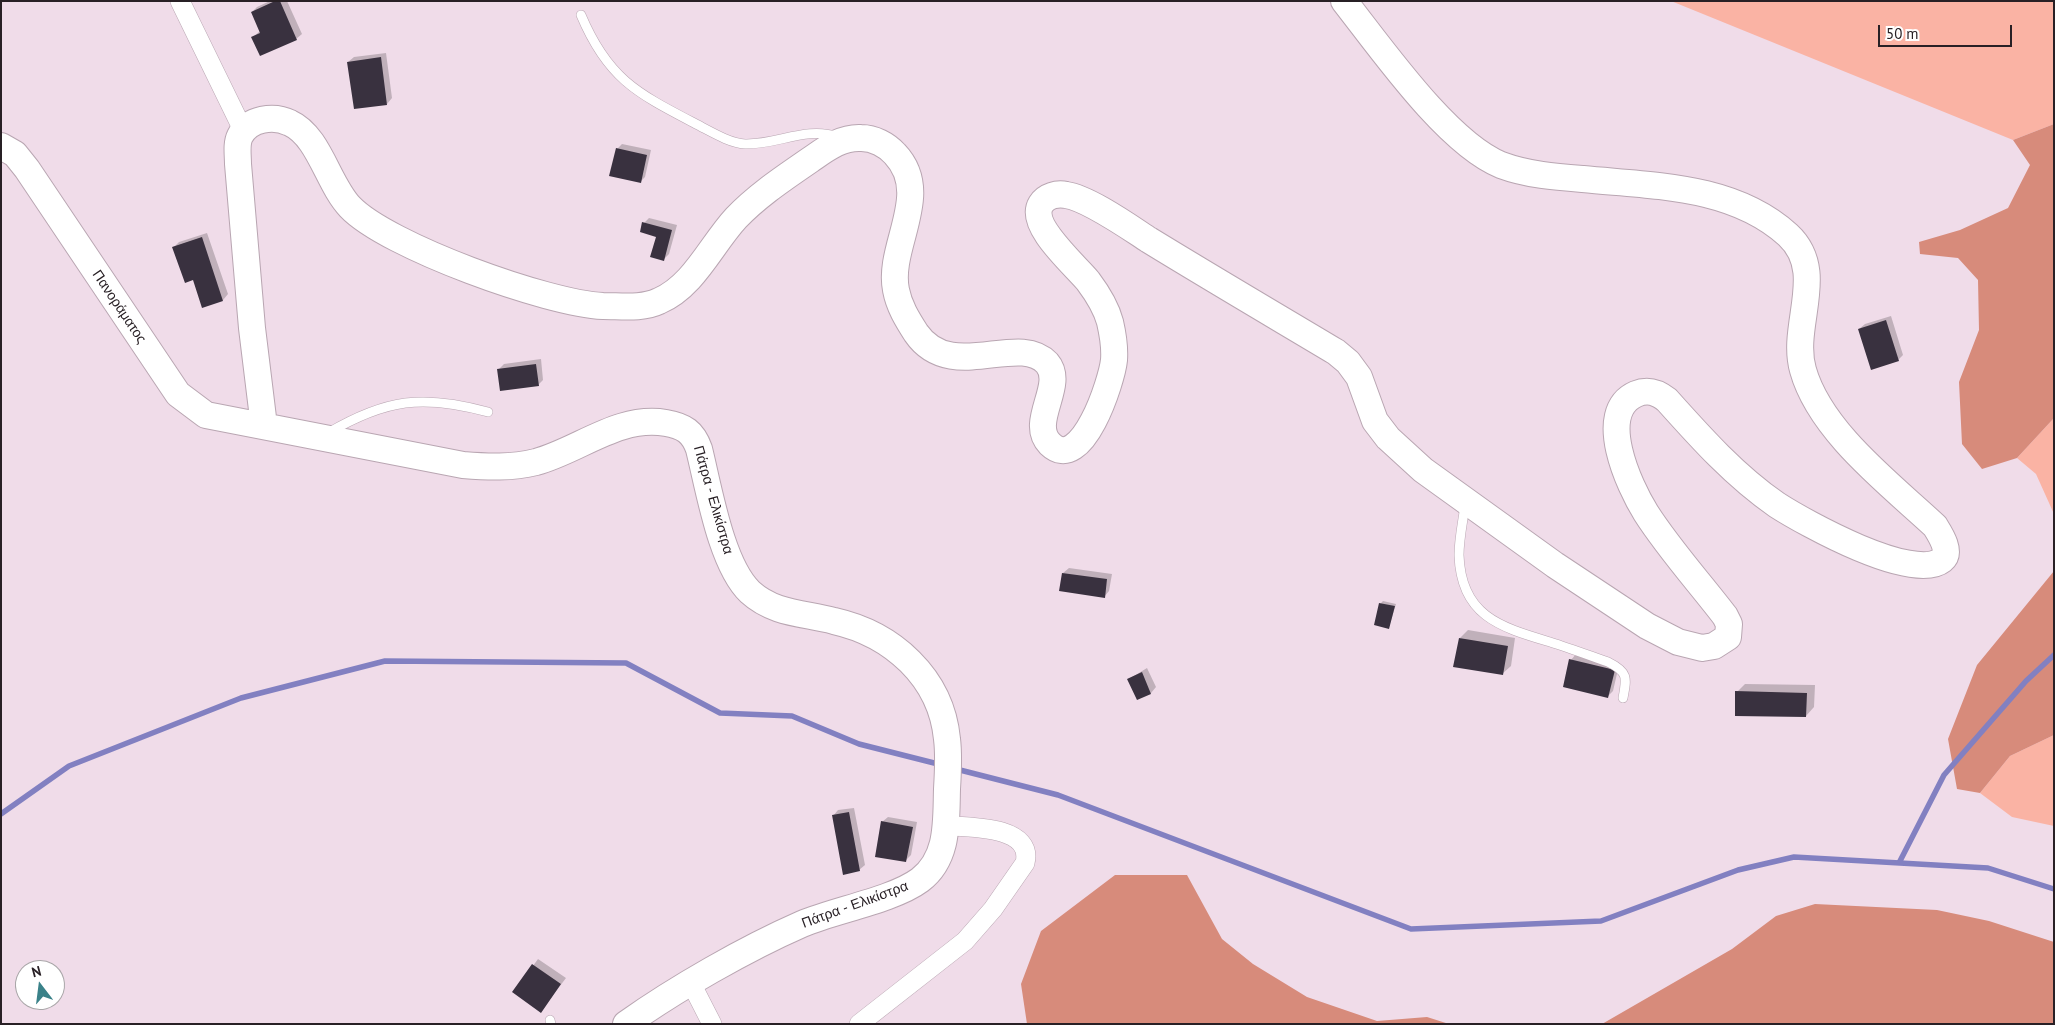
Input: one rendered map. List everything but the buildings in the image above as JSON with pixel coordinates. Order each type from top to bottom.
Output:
[{"type":"street","points":[[180,1],[243,130]]},
{"type":"street","points":[[264,426],[253,337],[238,144],[243,130],[255,122],[270,119],[286,120],[297,126],[310,140],[343,199],[361,217],[388,233],[440,258],[521,289],[588,305],[636,307],[658,302],[686,282],[732,223],[752,202],[769,188],[831,146],[846,140],[863,138],[885,146],[898,156],[908,175],[910,200],[906,228],[894,272],[897,294],[906,318],[916,333],[927,344],[954,357],[1020,352],[1033,354],[1043,360],[1051,368],[1052,379],[1043,424],[1044,434],[1056,448],[1069,448],[1082,441],[1092,425],[1110,380],[1114,363],[1114,343],[1106,310],[1088,282],[1053,242],[1038,217],[1038,209],[1042,202],[1048,197],[1063,194],[1109,215],[1336,352],[1348,362],[1359,377],[1368,406],[1388,438],[1423,470],[1555,565],[1647,626],[1678,642],[1693,646],[1714,646],[1723,642],[1729,632],[1725,616],[1646,512],[1626,468],[1617,442],[1616,419],[1620,408],[1626,400],[1649,391],[1658,393],[1667,400],[1720,458],[1777,505],[1859,549],[1894,562],[1934,564],[1945,557],[1944,544],[1935,526],[1885,482],[1840,435],[1813,395],[1803,368],[1800,336],[1807,304],[1807,273],[1803,255],[1789,236],[1764,216],[1731,202],[1681,188],[1541,176],[1494,160],[1478,152],[1456,135],[1400,72],[1344,1]]},
{"type":"street","name":"Πανοράματος","points":[[1,146],[15,154],[27,169],[178,394],[206,415],[264,426]]},
{"type":"street","name":"Πάτρα - Ελικίστρα","points":[[264,426],[463,465],[516,467],[561,454],[607,431],[642,420],[672,424],[688,429],[695,437],[699,449],[729,559],[750,591],[766,603],[789,613],[854,626],[880,637],[896,648],[914,666],[930,687],[939,707],[947,738],[948,826],[936,863],[918,882],[885,896],[803,924],[691,983],[626,1024]]},
{"type":"street","points":[[859,1024],[965,941],[993,910],[1025,862],[1025,849],[1022,843],[1010,835],[996,830],[948,826]]},
{"type":"street","points":[[691,983],[712,1024]]},
{"type":"lane","points":[[582,15],[592,40],[607,63],[625,83],[648,99],[707,129],[744,144],[819,132],[846,140]]},
{"type":"lane","points":[[322,437],[366,413],[391,404],[417,401],[465,406],[488,412]]},
{"type":"lane","points":[[1465,500],[1459,554],[1462,572],[1473,601],[1480,610],[1503,627],[1608,662],[1620,668],[1625,676],[1624,698]]},
{"type":"shaded area","points":[[1671,1],[2054,1],[2054,124],[2013,140]]},
{"type":"shaded area","points":[[2054,124],[2054,418],[2017,458],[1982,469],[1962,444],[1959,382],[1979,330],[1978,280],[1958,258],[1920,254],[1919,242],[1960,230],[2008,208],[2030,165],[2013,140]]},
{"type":"shaded area","points":[[2054,418],[2054,514],[2036,474],[2017,458]]},
{"type":"shaded area","points":[[2054,571],[2054,735],[2010,756],[1980,793],[1957,789],[1948,739],[1977,665]]},
{"type":"shaded area","points":[[2054,735],[2054,826],[2012,817],[1980,793],[2010,756]]},
{"type":"shaded area","points":[[1115,875],[1187,875],[1222,939],[1253,964],[1307,997],[1377,1021],[1427,1017],[1449,1024],[1027,1024],[1021,984],[1041,931]]},
{"type":"shaded area","points":[[1815,904],[1937,910],[1989,921],[2054,942],[2054,1024],[1602,1024],[1732,949],[1776,916]]},
{"type":"waterway","points":[[1899,863],[1944,775],[2026,681],[2054,655]]},
{"type":"waterway","points":[[1,814],[69,766],[241,698],[385,661],[626,663],[720,713],[792,716],[859,744],[942,765]]},
{"type":"waterway","points":[[956,769],[1058,795],[1411,929],[1601,921],[1738,870],[1794,857],[1988,868],[2054,889]]}]
